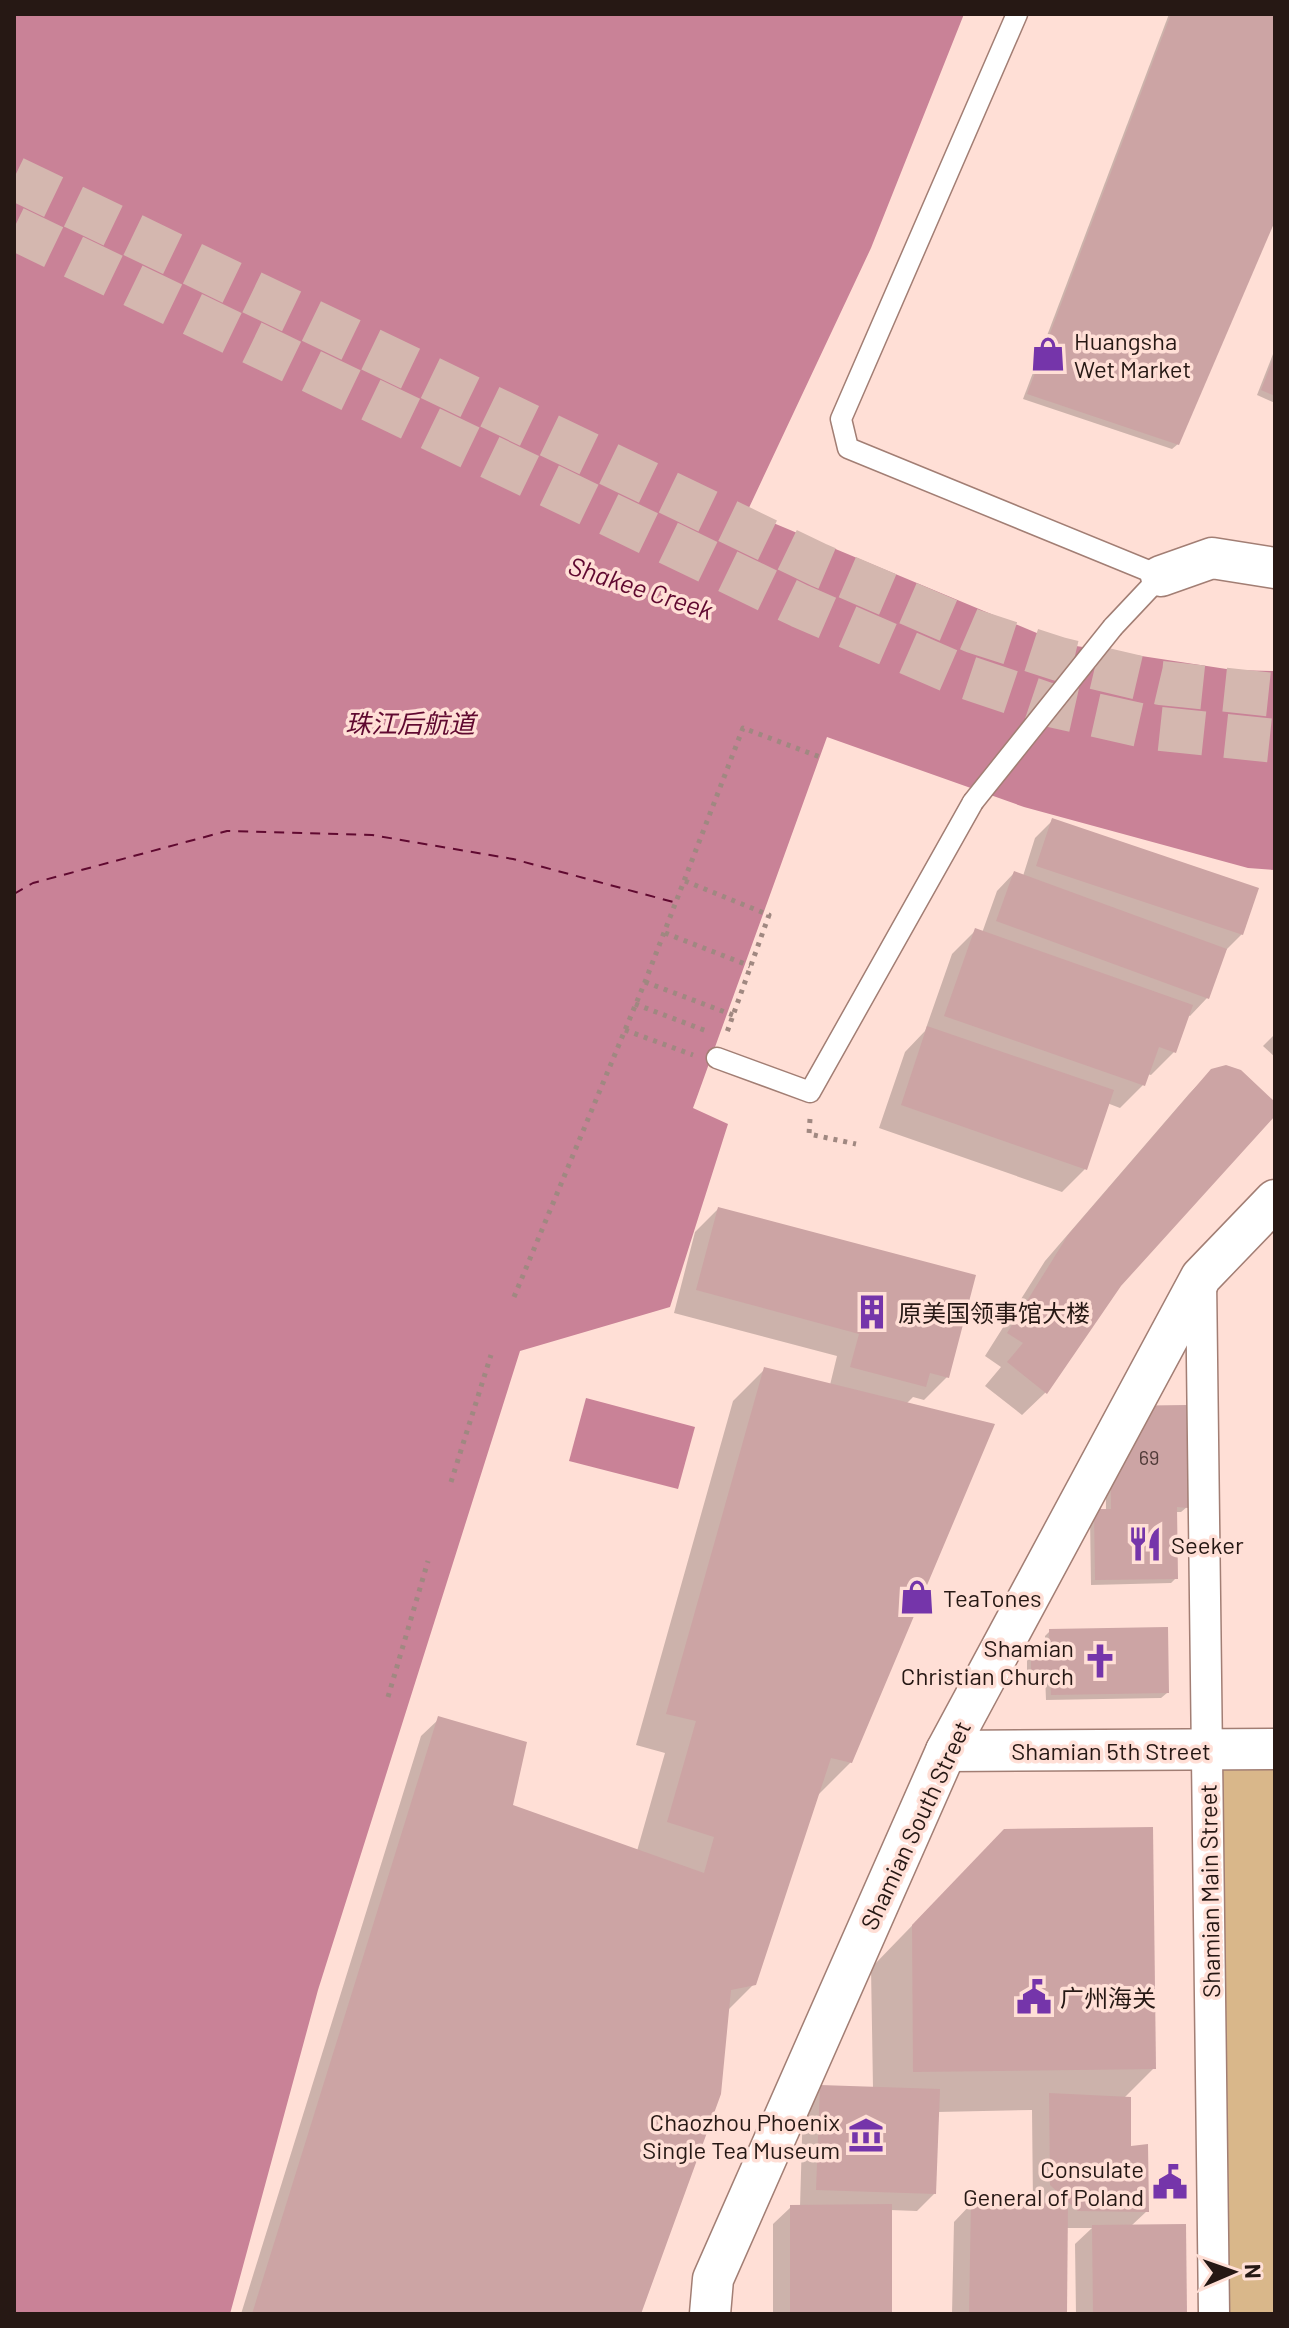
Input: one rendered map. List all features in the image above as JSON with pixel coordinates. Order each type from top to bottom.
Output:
[{"type":"street","points":[[1161,576],[1212,558],[1275,568]]},
{"type":"street","name":"Shamian South Street","points":[[710,2314],[713,2279],[946,1751],[1201,1277],[1275,1200]]},
{"type":"street","name":"Shamian Main Street","points":[[1201,1277],[1214,2314]]},
{"type":"street","name":"Shamian 5th Street","points":[[946,1751],[1275,1749]]},
{"type":"lane","points":[[717,1058],[810,1092],[973,802],[1113,627],[1161,576],[848,448],[841,419],[1017,14]]},
{"type":"path","points":[[514,1297],[665,933],[743,728],[820,757]]},
{"type":"path","points":[[685,881],[769,915],[717,1058]]},
{"type":"path","points":[[665,933],[750,966]]},
{"type":"path","points":[[645,982],[733,1015]]},
{"type":"path","points":[[635,1004],[720,1036]]},
{"type":"path","points":[[625,1030],[696,1056]]},
{"type":"path","points":[[810,1092],[809,1134],[856,1144]]},
{"type":"path","points":[[451,1482],[491,1355]]},
{"type":"path","points":[[388,1697],[428,1561]]},
{"type":"shaded area","points":[[1220,1765],[1275,1766],[1275,2314],[1226,2314]]},
{"type":"water","name":"珠江后航道","points":[[14,14],[964,14],[871,248],[747,512],[1063,644],[1233,670],[1275,671],[1275,870],[1248,868],[1024,807],[827,737],[693,1108],[728,1124],[670,1307],[520,1351],[318,1990],[230,2314],[14,2314]]},
{"type":"water","points":[[586,1398],[695,1427],[678,1489],[569,1461]]},
{"type":"building","points":[[1171,14],[1275,14],[1275,221],[1179,445],[1027,394]]},
{"type":"building","points":[[1275,354],[1275,396],[1261,390]]},
{"type":"building","points":[[1052,818],[1259,888],[1243,935],[1036,866]]},
{"type":"building","points":[[1014,871],[1227,949],[1209,999],[996,921]]},
{"type":"building","points":[[975,928],[1193,1005],[1176,1053],[1159,1047],[1145,1086],[944,1016]]},
{"type":"building","points":[[927,1026],[1114,1090],[1087,1170],[901,1105]]},
{"type":"building","points":[[1226,1065],[1241,1070],[1275,1102],[1275,1116],[1121,1286],[1047,1394],[1007,1362],[1023,1343],[1007,1333],[1068,1235],[1211,1069]]},
{"type":"building","name":"原美国领事馆大楼","points":[[718,1207],[976,1275],[949,1378],[930,1373],[926,1387],[850,1367],[859,1334],[696,1290]]},
{"type":"building","points":[[764,1367],[995,1424],[852,1763],[831,1758],[756,1985],[731,1990],[721,2094],[641,2314],[252,2314],[438,1716],[527,1742],[513,1805],[704,1873],[714,1837],[667,1822],[696,1721],[666,1714]]},
{"type":"building","points":[[1187,1405],[1189,1508],[1177,1507],[1178,1579],[1095,1580],[1094,1509],[1111,1509],[1110,1406]]},
{"type":"building","name":"Shamian Christian Church","points":[[1168,1627],[1169,1693],[1051,1695],[1050,1671],[1031,1670],[1031,1652],[1050,1652],[1049,1629]]},
{"type":"building","name":"广州海关","points":[[1153,1827],[1156,2069],[913,2072],[912,1925],[1004,1829]]},
{"type":"building","points":[[820,2085],[940,2089],[936,2194],[816,2190]]},
{"type":"building","points":[[1049,2093],[1131,2097],[1131,2146],[1148,2144],[1149,2212],[1078,2211],[1050,2185]]},
{"type":"building","points":[[971,2202],[1068,2203],[1067,2314],[969,2314]]},
{"type":"building","points":[[892,2204],[892,2314],[790,2314],[790,2205]]},
{"type":"building","points":[[1186,2224],[1187,2314],[1093,2314],[1092,2225]]},
{"type":"ferry route","points":[[14,894],[33,883],[227,831],[372,835],[513,859],[677,903]]},
{"type":"tunnel","points":[[14,178],[819,565],[973,631],[1059,659],[1161,683],[1275,695]]},
{"type":"tunnel","points":[[14,228],[800,606],[957,674],[1046,704],[1153,728],[1275,741]]},
{"type":"place","name":"Huangsha Wet Market","points":[[1048,354]]},
{"type":"place","name":"原美国领事馆大楼","points":[[872,1312]]},
{"type":"place","name":"Seeker","points":[[1145,1544]]},
{"type":"place","name":"TeaTones","points":[[917,1597]]},
{"type":"place","name":"Shamian Christian Church","points":[[1100,1661]]},
{"type":"place","name":"广州海关","points":[[1034,1997]]},
{"type":"place","name":"Chaozhou Phoenix Single Tea Museum","points":[[866,2135]]},
{"type":"place","name":"Consulate General of Poland","points":[[1170,2182]]},
{"type":"water label","name":"Shakee Creek","points":[[641,587]]}]
